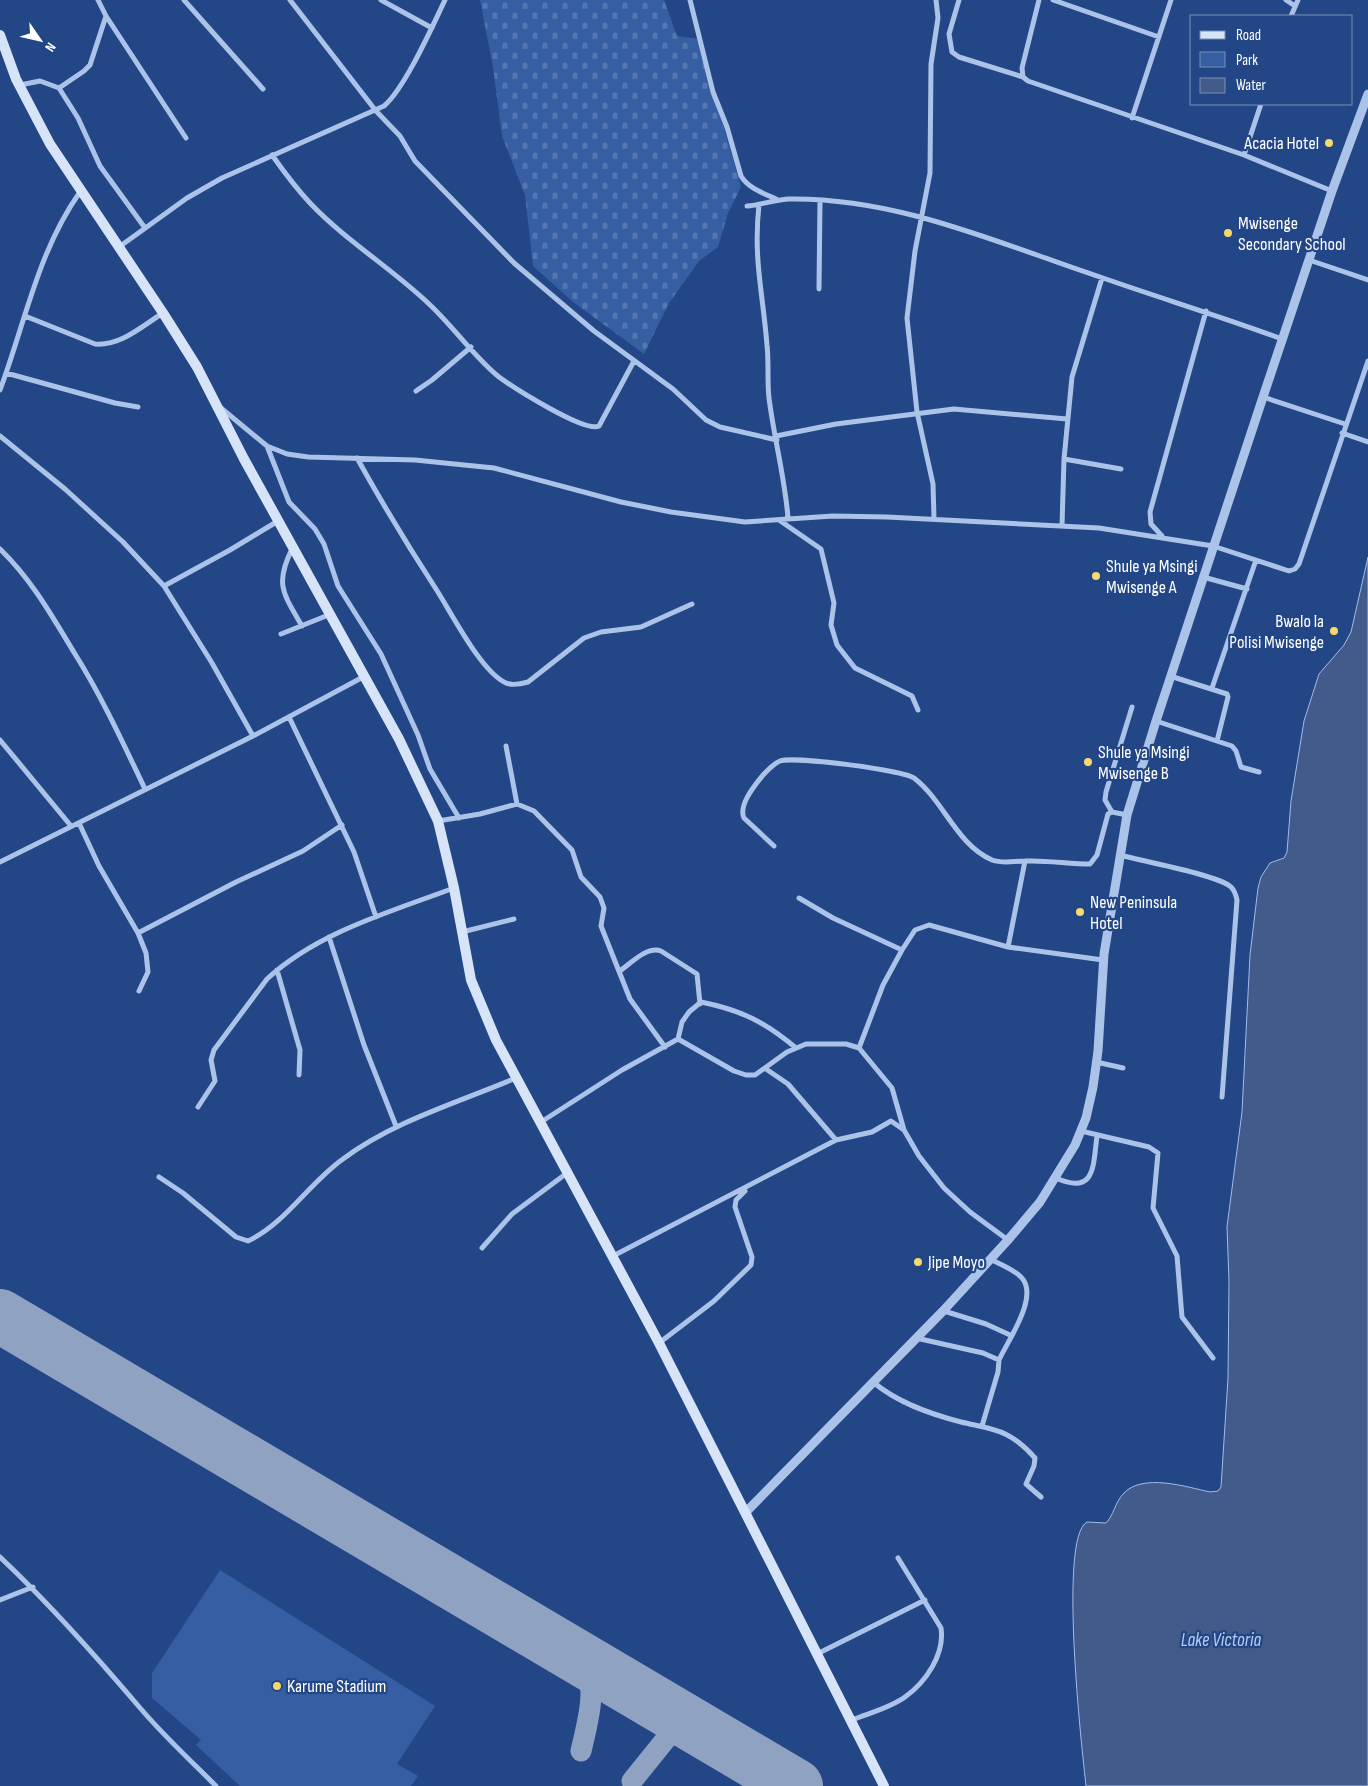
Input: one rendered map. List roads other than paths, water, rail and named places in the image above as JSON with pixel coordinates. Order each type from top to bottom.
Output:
[{"type":"main road","points":[[0,35],[19,85],[50,144],[80,192],[163,313],[217,405],[293,547],[366,676],[421,782],[438,821],[454,888],[471,980],[482,1008],[516,1078],[659,1343],[884,1786]]},
{"type":"street","points":[[98,0],[106,16],[186,138]]},
{"type":"street","points":[[184,0],[263,89]]},
{"type":"street","points":[[290,0],[376,111],[400,136],[421,167],[514,263],[594,330],[673,389],[706,420],[720,428],[777,438],[824,426],[917,412],[954,409],[1067,419]]},
{"type":"street","points":[[382,0],[432,28]]},
{"type":"street","points":[[118,248],[187,198],[222,178],[386,105],[395,93],[432,28],[445,0]]},
{"type":"street","points":[[690,0],[712,92],[727,126],[741,176],[744,182],[776,200]]},
{"type":"street","points":[[934,518],[933,484],[917,412],[907,318],[915,251],[932,154],[931,64],[938,18],[936,0]]},
{"type":"street","points":[[959,0],[949,34],[952,52],[959,57],[1023,77],[1036,85],[1244,155],[1332,191]]},
{"type":"street","points":[[1023,77],[1024,59],[1039,0]]},
{"type":"street","points":[[1053,0],[1159,37]]},
{"type":"street","points":[[1132,118],[1171,0]]},
{"type":"street","points":[[1286,0],[1295,6]]},
{"type":"street","points":[[1291,15],[1298,0]]},
{"type":"street","points":[[59,88],[90,65],[106,16]]},
{"type":"street","points":[[19,85],[40,81],[59,88],[78,118],[100,166],[145,228]]},
{"type":"street","points":[[746,1512],[943,1311],[1008,1240],[1040,1202],[1056,1178],[1081,1131],[1089,1106],[1096,1062],[1104,960],[1127,815],[1170,676],[1282,339],[1332,191],[1368,94]]},
{"type":"street","points":[[1244,155],[1261,105]]},
{"type":"street","points":[[272,155],[311,205],[402,279],[455,329],[489,368],[510,385],[570,419],[595,428],[604,420],[634,361]]},
{"type":"street","points":[[0,390],[37,277],[53,238],[80,192]]},
{"type":"street","points":[[747,206],[776,200],[847,202],[922,218],[976,232],[1102,278],[1206,311],[1282,339]]},
{"type":"street","points":[[819,289],[820,201]]},
{"type":"street","points":[[759,205],[756,254],[767,345],[769,398],[786,493],[788,518]]},
{"type":"street","points":[[1309,260],[1368,280]]},
{"type":"street","points":[[1062,526],[1064,459],[1072,377],[1102,278]]},
{"type":"street","points":[[1162,537],[1151,524],[1150,512],[1206,311]]},
{"type":"street","points":[[25,316],[95,344],[105,345],[121,340],[163,313]]},
{"type":"street","points":[[416,391],[432,380],[470,346]]},
{"type":"street","points":[[217,405],[267,446],[286,454],[308,457],[415,460],[494,468],[574,491],[671,512],[745,522],[833,516],[934,518],[1062,526],[1162,537],[1214,546],[1290,570],[1297,566],[1368,361]]},
{"type":"street","points":[[6,373],[115,403],[138,406]]},
{"type":"street","points":[[1263,397],[1345,424]]},
{"type":"street","points":[[1342,433],[1368,442]]},
{"type":"street","points":[[0,436],[65,489],[123,542],[164,586],[212,663],[253,736]]},
{"type":"street","points":[[267,446],[289,502],[315,529],[324,544],[338,586],[382,654],[418,736],[430,769],[459,818]]},
{"type":"street","points":[[357,458],[394,525],[461,630],[488,668],[506,684],[516,685],[528,682],[584,638],[601,632],[641,627],[692,604]]},
{"type":"street","points":[[1064,459],[1121,469]]},
{"type":"street","points":[[778,520],[821,549],[834,603],[831,625],[833,636],[847,660],[867,675],[910,695],[918,710]]},
{"type":"street","points":[[164,586],[279,521]]},
{"type":"street","points":[[293,547],[284,565],[282,584],[285,596],[302,626]]},
{"type":"street","points":[[0,549],[30,581],[56,620],[95,686],[145,789]]},
{"type":"street","points":[[1212,688],[1256,560]]},
{"type":"street","points":[[1203,577],[1247,589]]},
{"type":"street","points":[[281,634],[331,614]]},
{"type":"street","points":[[0,862],[253,736],[366,676]]},
{"type":"street","points":[[1170,676],[1224,691],[1228,697],[1217,741]]},
{"type":"street","points":[[1127,815],[1112,812],[1105,800],[1132,707]]},
{"type":"street","points":[[289,717],[354,852],[376,917]]},
{"type":"street","points":[[1156,721],[1235,748],[1241,767],[1258,772]]},
{"type":"street","points":[[0,740],[71,826]]},
{"type":"street","points":[[506,746],[517,804]]},
{"type":"street","points":[[774,846],[744,818],[742,813],[743,807],[758,781],[770,767],[781,761],[795,759],[887,770],[912,776],[966,840],[993,860],[1006,862],[1093,862],[1097,855],[1105,818],[1112,812]]},
{"type":"street","points":[[438,821],[517,804],[534,811],[572,850],[581,877],[600,897],[603,904],[601,926],[630,999],[665,1047]]},
{"type":"street","points":[[79,823],[100,866],[138,933],[146,952],[148,972],[139,991]]},
{"type":"street","points":[[138,933],[236,882],[304,851],[342,826]]},
{"type":"street","points":[[1120,855],[1215,879],[1231,886],[1236,892],[1237,900],[1222,1097]]},
{"type":"street","points":[[1008,947],[1025,861]]},
{"type":"street","points":[[198,1107],[214,1081],[212,1060],[214,1050],[267,979],[277,970],[328,937],[454,888]]},
{"type":"street","points":[[800,898],[833,918],[902,950]]},
{"type":"street","points":[[462,933],[514,919]]},
{"type":"street","points":[[858,1048],[883,985],[915,930],[929,925],[1008,947],[1104,960]]},
{"type":"street","points":[[328,937],[361,1037],[396,1126]]},
{"type":"street","points":[[620,971],[648,951],[655,949],[660,951],[697,974],[700,1005]]},
{"type":"street","points":[[277,970],[300,1050],[299,1075]]},
{"type":"street","points":[[541,1122],[622,1070],[678,1039],[682,1022],[689,1012],[702,1002],[730,1008],[750,1016],[768,1025],[796,1048]]},
{"type":"street","points":[[678,1039],[734,1071],[746,1075],[755,1075],[796,1048],[818,1044],[846,1044],[858,1048],[892,1088],[904,1130],[919,1156],[944,1188],[970,1212],[1008,1240]]},
{"type":"street","points":[[1096,1062],[1123,1068]]},
{"type":"street","points":[[766,1069],[788,1084],[836,1140]]},
{"type":"street","points":[[159,1177],[183,1192],[236,1236],[248,1241],[262,1235],[333,1166],[396,1126],[516,1078]]},
{"type":"street","points":[[613,1256],[749,1187],[836,1140],[872,1132],[891,1121],[904,1130]]},
{"type":"street","points":[[1081,1131],[1149,1147],[1158,1152],[1153,1208],[1177,1256],[1182,1317],[1213,1358]]},
{"type":"street","points":[[1056,1178],[1074,1185],[1082,1184],[1087,1180],[1092,1172],[1097,1136]]},
{"type":"street","points":[[482,1248],[512,1214],[567,1173]]},
{"type":"street","points":[[659,1343],[714,1301],[751,1265],[752,1258],[735,1204],[749,1187]]},
{"type":"street","points":[[982,1426],[998,1372],[999,1360],[1026,1306],[1028,1289],[1021,1277],[990,1259]]},
{"type":"street","points":[[943,1311],[986,1324],[1010,1335]]},
{"type":"street","points":[[915,1338],[983,1353],[999,1360]]},
{"type":"street","points":[[873,1382],[886,1393],[923,1410],[995,1429],[1010,1437],[1035,1458],[1034,1466],[1026,1484],[1041,1497]]},
{"type":"street","points":[[0,1557],[33,1588],[111,1671],[141,1710],[216,1786]]},
{"type":"street","points":[[852,1720],[904,1698],[918,1685],[939,1653],[943,1638],[941,1628],[898,1558]]},
{"type":"street","points":[[0,1600],[33,1588]]},
{"type":"street","points":[[816,1655],[839,1641],[925,1600]]},
{"type":"water","name":"Lake Victoria","points":[[1368,557],[1368,1786],[1086,1786],[1074,1646],[1074,1565],[1078,1536],[1087,1522],[1106,1523],[1121,1497],[1132,1487],[1142,1484],[1166,1483],[1210,1492],[1218,1491],[1221,1487],[1228,1378],[1229,1281],[1227,1227],[1242,1112],[1250,955],[1258,888],[1261,877],[1270,863],[1284,858],[1287,852],[1291,801],[1304,721],[1319,674],[1344,645],[1351,632]]},
{"type":"place","name":"Acacia Hotel","points":[[1329,143]]},
{"type":"place","name":"Mwisenge Secondary School","points":[[1228,233]]},
{"type":"place","name":"Shule ya Msingi Mwisenge A","points":[[1096,576]]},
{"type":"place","name":"Bwalo la Polisi Mwisenge","points":[[1334,631]]},
{"type":"place","name":"Shule ya Msingi Mwisenge B","points":[[1088,762]]},
{"type":"place","name":"New Peninsula Hotel","points":[[1080,912]]},
{"type":"place","name":"Jipe Moyo","points":[[918,1262]]},
{"type":"place","name":"Karume Stadium","points":[[277,1686]]}]
